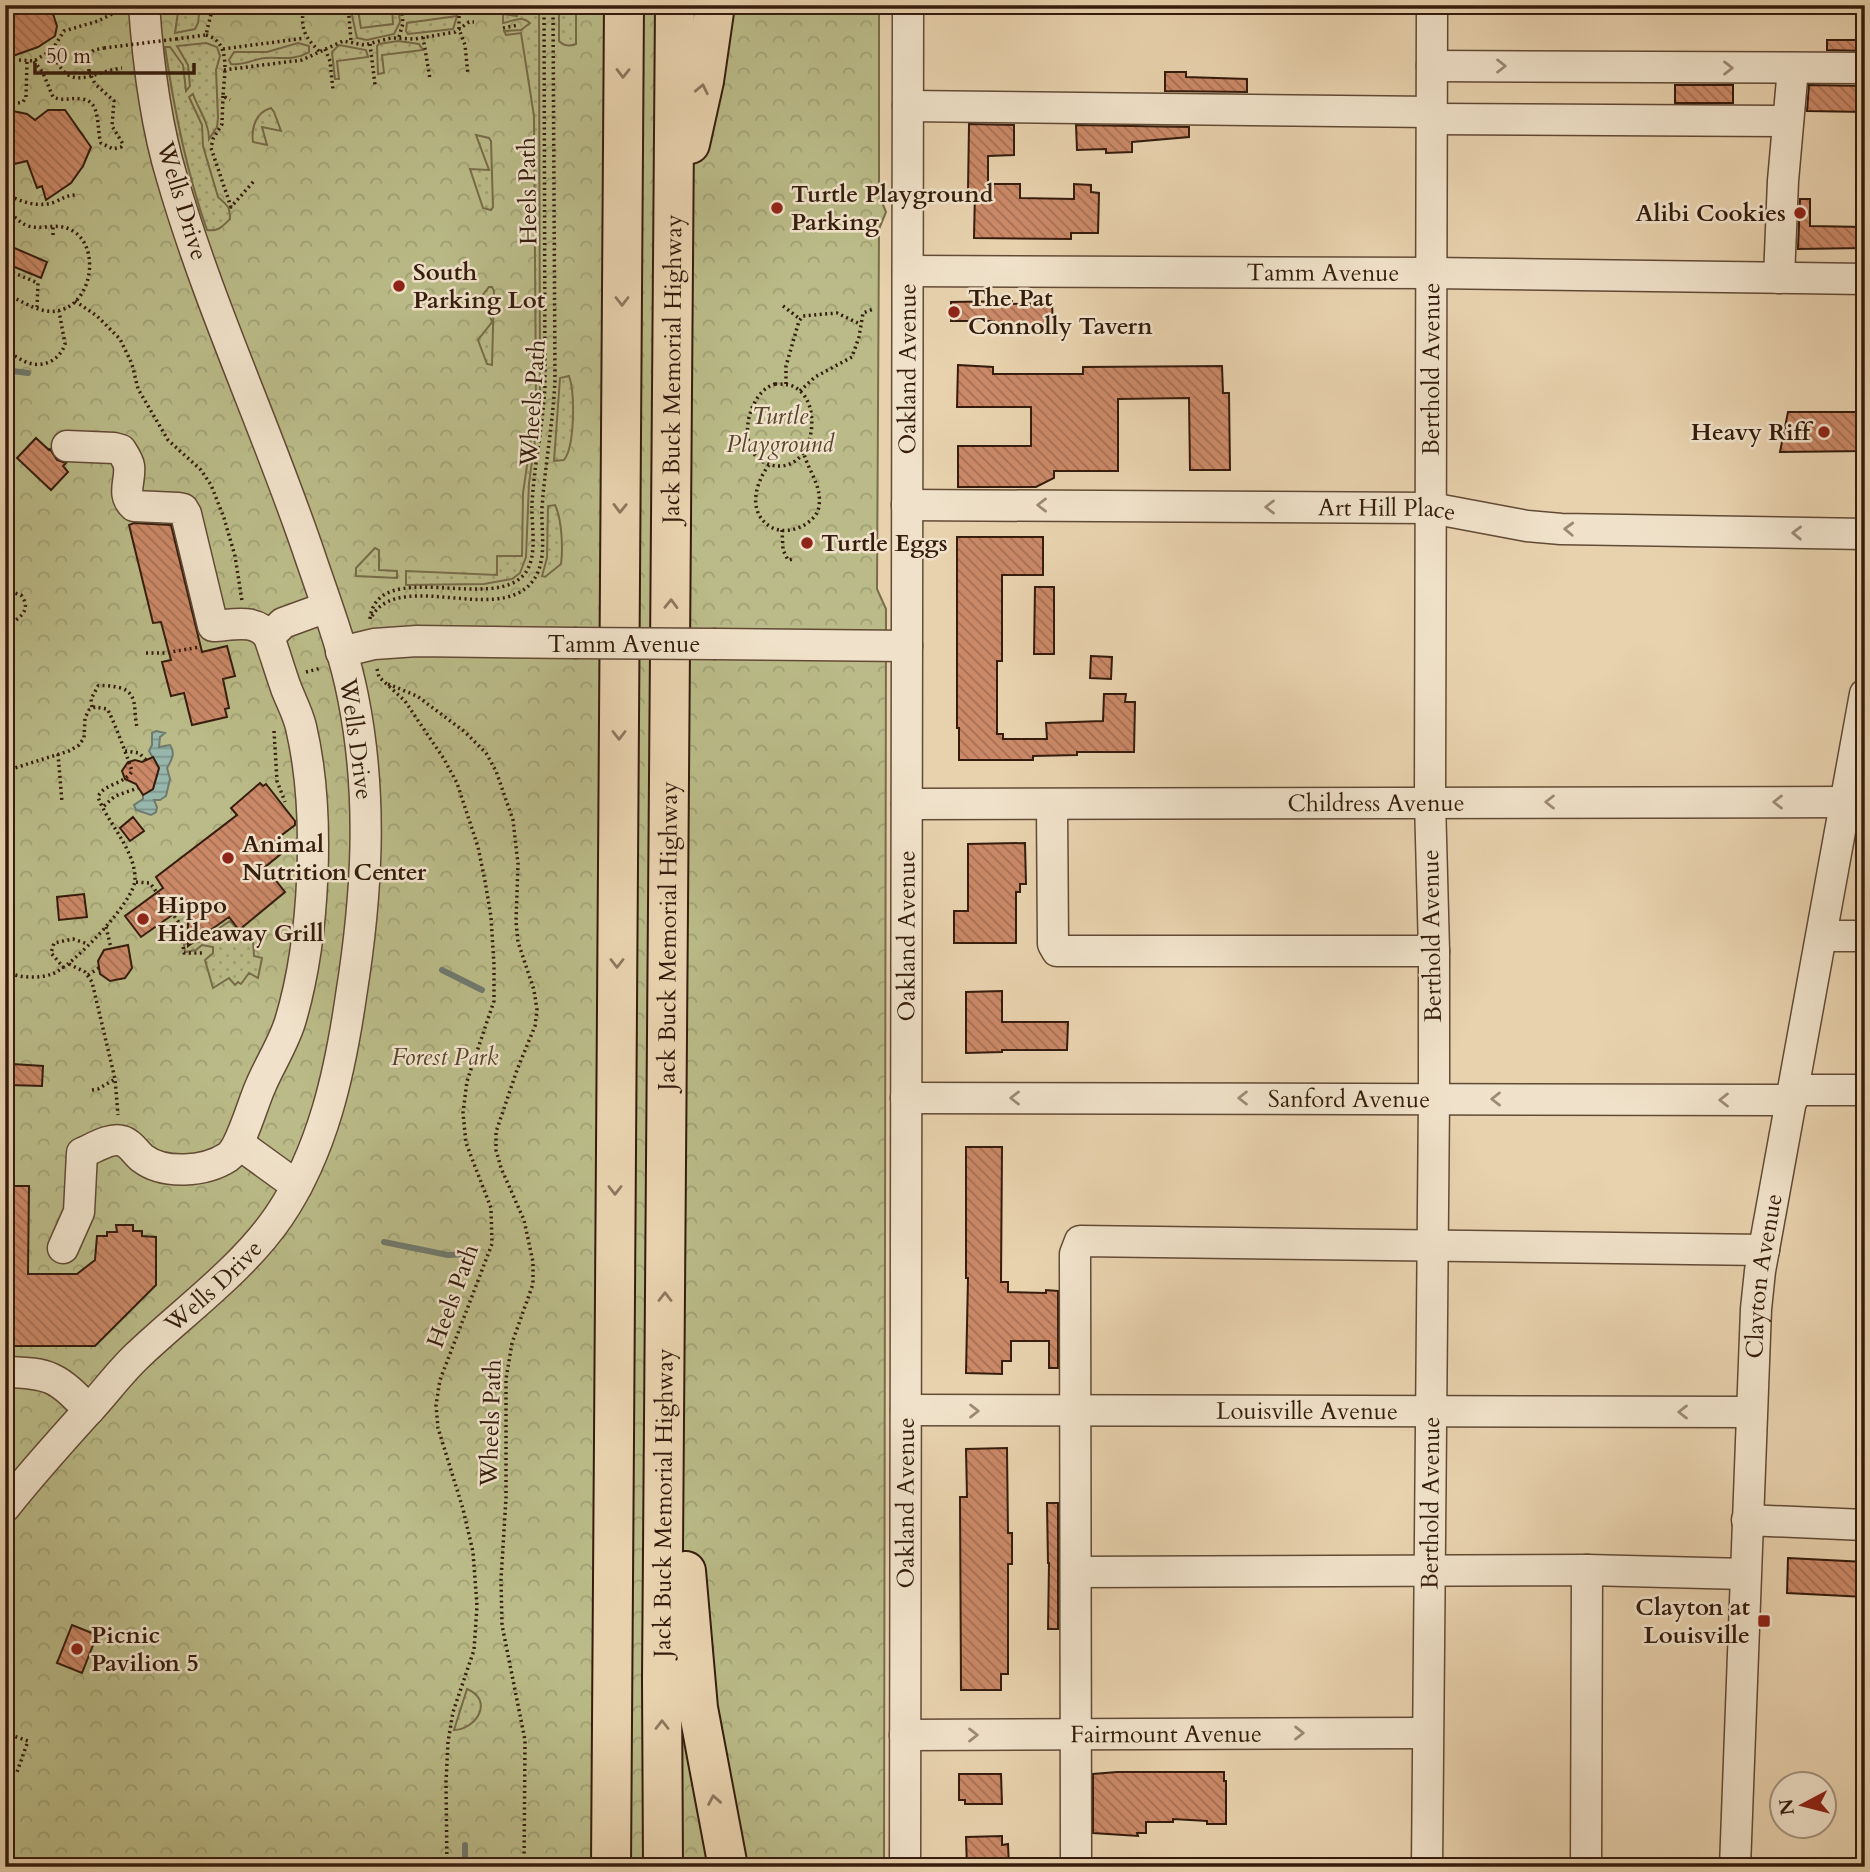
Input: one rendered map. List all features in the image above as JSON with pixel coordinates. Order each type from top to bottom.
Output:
[{"type":"highway","name":"Jack Buck Memorial Highway","points":[[611,1867],[624,5]]},
{"type":"highway","name":"Jack Buck Memorial Highway","points":[[663,1867],[664,1365],[675,5]]},
{"type":"highway","points":[[674,203],[704,81],[715,5]]},
{"type":"highway","points":[[664,1365],[677,1446],[687,1602],[698,1708],[728,1867]]},
{"type":"street","name":"Oakland Avenue","points":[[905,1867],[908,5]]},
{"type":"street","name":"Berthold Avenue","points":[[1427,1867],[1434,1098],[1430,802],[1433,5]]},
{"type":"street","name":"Wells Drive","points":[[5,1507],[133,1359],[257,1243],[279,1216],[297,1186],[331,1101],[346,1030],[364,903],[367,833],[364,771],[353,694],[292,503],[218,312],[171,176],[149,65],[130,8]]},
{"type":"street","points":[[1432,66],[1865,68]]},
{"type":"street","points":[[1779,278],[1793,68]]},
{"type":"street","points":[[908,106],[1788,121]]},
{"type":"street","name":"Tamm Avenue","points":[[908,271],[1432,273],[1865,279]]},
{"type":"street","points":[[63,1248],[79,1212],[82,1153],[117,1140],[126,1143],[154,1165],[166,1169],[213,1164],[229,1156],[239,1144],[250,1111],[289,1026],[299,984],[310,889],[314,813],[309,764],[301,724],[270,637],[263,628],[253,625],[213,626],[186,514],[183,509],[178,508],[134,506],[130,502],[127,488],[129,466],[121,450],[67,446]]},
{"type":"street","name":"Art Hill Place","points":[[907,505],[1431,508],[1527,526],[1562,529],[1865,534]]},
{"type":"street","points":[[270,637],[283,623],[327,607]]},
{"type":"street","name":"Tamm Avenue","points":[[341,652],[393,642],[907,646]]},
{"type":"street","name":"Clayton Avenue","points":[[1735,1867],[1756,1309],[1764,1250],[1865,694]]},
{"type":"street","name":"Childress Avenue","points":[[907,804],[1846,802]]},
{"type":"street","points":[[1052,805],[1053,944],[1057,951],[1434,951]]},
{"type":"street","points":[[1822,936],[1865,936]]},
{"type":"street","name":"Sanford Avenue","points":[[906,1098],[1434,1098],[1793,1095],[1865,1090]]},
{"type":"street","points":[[239,1144],[297,1186]]},
{"type":"street","points":[[1076,1867],[1075,1254],[1080,1241],[1764,1250]]},
{"type":"street","points":[[5,1372],[38,1373],[58,1381],[89,1410]]},
{"type":"street","name":"Louisville Avenue","points":[[906,1409],[1077,1412],[1751,1412]]},
{"type":"street","points":[[1747,1520],[1865,1525]]},
{"type":"street","points":[[1077,1572],[1587,1570],[1745,1574]]},
{"type":"street","points":[[1586,1867],[1587,1570]]},
{"type":"street","name":"Fairmount Avenue","points":[[905,1735],[1427,1733]]},
{"type":"path","points":[[304,5],[302,17],[305,38],[320,52]]},
{"type":"path","points":[[348,5],[351,41]]},
{"type":"path","points":[[399,37],[403,23],[401,5]]},
{"type":"path","points":[[459,5],[459,29],[465,45],[468,75]]},
{"type":"path","name":"Heels Path","points":[[370,621],[376,601],[389,592],[425,588],[498,588],[523,576],[531,561],[532,503],[545,386],[544,5]]},
{"type":"path","name":"Wheels Path","points":[[370,621],[382,604],[399,598],[507,597],[528,585],[538,570],[555,380],[553,5]]},
{"type":"path","points":[[19,60],[34,61],[52,50],[64,31],[130,8]]},
{"type":"path","points":[[206,35],[212,10]]},
{"type":"path","points":[[224,70],[302,60],[335,43],[351,41],[370,44],[383,39],[423,37],[459,29],[469,22],[474,22]]},
{"type":"path","points":[[503,27],[518,25]]},
{"type":"path","points":[[34,61],[54,97],[90,102],[96,112],[101,143],[113,149],[123,144],[112,126],[114,101],[95,84],[89,71],[88,54],[104,48],[206,35],[219,41],[223,48],[224,70],[222,124],[211,148],[231,206],[254,181]]},
{"type":"path","points":[[423,37],[430,79]]},
{"type":"path","points":[[223,48],[305,38]]},
{"type":"path","points":[[370,44],[375,85]]},
{"type":"path","points":[[326,48],[333,90]]},
{"type":"path","points":[[52,50],[60,69],[71,78],[84,78],[122,68]]},
{"type":"path","points":[[18,103],[23,102],[26,97],[27,62]]},
{"type":"path","points":[[223,96],[230,100]]},
{"type":"path","points":[[5,193],[19,200],[41,205],[68,195],[77,195]]},
{"type":"path","points":[[5,212],[29,226],[53,225],[77,234],[86,245],[90,261],[82,293],[71,305],[59,311],[47,311],[5,293]]},
{"type":"path","points":[[52,235],[53,225]]},
{"type":"path","points":[[5,274],[7,270],[38,283],[37,307]]},
{"type":"path","points":[[783,306],[800,319]]},
{"type":"path","points":[[800,391],[815,377],[852,357],[863,313],[873,309]]},
{"type":"path","points":[[5,351],[27,363],[39,364],[57,358],[65,344],[59,311]]},
{"type":"path","points":[[786,384],[786,366],[800,319],[809,313],[836,313],[860,324]]},
{"type":"path","points":[[786,384],[800,391],[808,403],[811,426],[808,446],[804,454],[790,463],[769,465],[751,450],[746,434],[747,424],[762,392],[769,385],[786,384]]},
{"type":"path","points":[[769,465],[758,483],[756,502],[764,521],[771,527],[782,530],[811,522],[819,508],[818,487],[804,454]]},
{"type":"path","points":[[782,530],[785,555],[788,560],[793,559]]},
{"type":"path","points":[[5,590],[17,593],[25,601],[25,611],[19,619],[5,627]]},
{"type":"path","name":"Heels Path","points":[[379,677],[405,701],[457,783],[478,847],[485,881],[491,917],[494,965],[494,1000],[467,1081],[463,1113],[466,1143],[491,1208],[492,1244],[440,1380],[436,1405],[438,1428],[473,1552],[477,1606],[474,1650],[453,1712],[448,1742],[447,1867]]},
{"type":"path","name":"Wheels Path","points":[[383,681],[417,696],[465,732],[486,753],[496,771],[513,820],[518,864],[518,942],[534,990],[537,1010],[535,1026],[516,1070],[496,1132],[496,1150],[501,1168],[524,1220],[533,1262],[533,1284],[512,1343],[506,1379],[506,1498],[501,1579],[502,1625],[525,1740],[524,1867]]},
{"type":"path","points":[[92,708],[91,699],[98,686],[124,689],[134,700],[137,727]]},
{"type":"path","points":[[5,771],[73,749],[83,740],[86,714],[92,708],[103,708],[110,712],[114,729],[132,768],[125,779],[98,793],[99,801],[131,859],[136,882],[129,898],[106,927],[64,968],[52,974],[30,976],[17,976],[5,971]]},
{"type":"path","points":[[274,729],[277,781],[289,808]]},
{"type":"path","points":[[125,751],[139,753],[146,760]]},
{"type":"path","points":[[58,754],[62,802]]},
{"type":"path","points":[[104,807],[115,796],[138,788]]},
{"type":"path","points":[[136,882],[150,883],[178,920],[184,953],[205,953]]},
{"type":"path","points":[[106,927],[111,948]]},
{"type":"path","points":[[64,968],[51,953],[54,943],[73,939],[88,944]]},
{"type":"path","points":[[69,964],[88,975],[95,991],[115,1079],[117,1140]]},
{"type":"path","points":[[88,975],[99,968]]},
{"type":"path","points":[[92,1090],[115,1079]]},
{"type":"path","points":[[5,1733],[28,1741],[17,1772],[5,1767]]},
{"type":"green space","name":"Forest Park","points":[[5,5],[879,5],[879,195],[886,212],[879,229],[877,589],[886,609],[884,1867],[5,1867]]},
{"type":"green space","points":[[179,5],[200,5],[195,29],[175,33]]},
{"type":"green space","points":[[519,5],[539,5],[540,393],[529,483],[526,557],[520,573],[512,579],[484,584],[406,585],[406,571],[497,575],[497,556],[522,556],[523,493],[536,404],[534,116],[521,33],[506,35],[504,31],[521,30],[530,23],[520,19],[503,23],[503,14],[517,16]]},
{"type":"green space","points":[[559,5],[576,5],[576,44],[567,45],[559,41]]},
{"type":"green space","points":[[392,6],[398,6],[400,22],[394,34],[367,40],[357,38],[351,11],[358,10],[361,28],[393,24]]},
{"type":"green space","points":[[457,16],[453,29],[408,34],[406,31],[407,23]]},
{"type":"green space","points":[[398,41],[419,44],[423,50],[382,55],[384,73],[378,74],[377,46]]},
{"type":"green space","points":[[206,43],[217,47],[220,56],[216,70],[217,127],[209,139],[205,121],[193,94],[189,97],[202,125],[203,146],[218,197],[229,211],[230,219],[214,230],[207,230],[187,163],[165,47],[170,47],[183,65],[186,91],[190,86],[188,65],[177,46]]},
{"type":"green space","points":[[298,43],[309,46],[309,52],[293,58],[265,58],[240,64],[231,64],[229,60],[234,52],[267,52]]},
{"type":"green space","points":[[339,45],[366,50],[368,57],[337,61],[339,79],[335,79],[332,52]]},
{"type":"green space","points":[[271,108],[281,131],[262,127],[267,145],[253,142],[256,121],[262,113]]},
{"type":"green space","points":[[476,135],[491,141],[491,210],[483,208],[470,169],[489,170]]},
{"type":"green space","points":[[489,287],[494,291],[492,365],[487,364],[478,340],[492,322],[482,296]]},
{"type":"green space","points":[[569,376],[573,406],[570,443],[564,460],[554,461],[560,378]]},
{"type":"green space","points":[[555,505],[561,534],[561,564],[545,577],[542,576],[547,558],[548,506]]},
{"type":"green space","points":[[375,548],[379,550],[379,570],[397,571],[397,578],[356,576],[356,568]]},
{"type":"green space","points":[[230,921],[238,930],[242,928],[253,941],[254,956],[262,958],[258,978],[249,973],[241,984],[238,982],[235,985],[229,978],[213,988],[205,960],[213,953],[213,947],[202,945],[196,950],[185,952],[184,944],[198,942]]},
{"type":"green space","points":[[467,1689],[480,1700],[481,1707],[470,1725],[454,1730]]},
{"type":"water","points":[[152,733],[165,733],[160,737],[159,747],[170,745],[173,754],[167,768],[170,779],[166,796],[154,800],[156,812],[151,815],[136,810],[134,805],[153,789],[159,768],[149,751]]},
{"type":"building","points":[[8,5],[50,5],[57,26],[55,36],[38,47],[7,58],[14,39],[10,32]]},
{"type":"building","points":[[1827,40],[1865,40],[1865,51],[1827,50]]},
{"type":"building","points":[[1165,72],[1186,72],[1186,77],[1247,79],[1247,92],[1165,91]]},
{"type":"building","points":[[1675,85],[1733,85],[1733,103],[1675,103]]},
{"type":"building","points":[[1809,85],[1865,86],[1865,112],[1807,111]]},
{"type":"building","points":[[8,110],[27,114],[35,120],[48,110],[65,110],[91,147],[83,166],[71,183],[46,200],[42,186],[37,188],[27,161],[10,165],[5,138]]},
{"type":"building","points":[[969,124],[1014,125],[1014,155],[988,156],[988,184],[1020,184],[1020,198],[1074,199],[1074,184],[1091,185],[1091,192],[1099,193],[1098,233],[1071,233],[1071,239],[974,238],[975,191],[968,191]]},
{"type":"building","points":[[1076,125],[1189,127],[1189,137],[1132,142],[1132,152],[1077,150]]},
{"type":"building","name":"Alibi Cookies","points":[[1800,199],[1810,199],[1810,226],[1865,227],[1865,248],[1798,249]]},
{"type":"building","points":[[5,244],[47,262],[41,278],[5,263]]},
{"type":"building","points":[[1012,301],[1012,304],[1052,303],[1053,326],[994,326],[994,321],[951,321],[951,302]]},
{"type":"building","points":[[958,365],[993,367],[993,374],[1083,374],[1083,367],[1222,366],[1223,393],[1229,393],[1230,470],[1190,470],[1189,398],[1118,399],[1118,471],[1054,471],[1054,478],[1036,487],[958,487],[958,446],[1031,446],[1031,407],[957,407]]},
{"type":"building","name":"Heavy Riff","points":[[1788,412],[1865,412],[1865,451],[1780,452]]},
{"type":"building","points":[[36,438],[50,449],[57,460],[66,463],[63,466],[68,472],[51,490],[17,458]]},
{"type":"building","points":[[129,525],[171,525],[202,652],[227,646],[235,676],[223,679],[229,708],[225,709],[227,717],[192,725],[184,693],[171,696],[162,662],[171,660],[161,622],[153,623]]},
{"type":"building","points":[[957,537],[1043,537],[1043,575],[1002,575],[1002,661],[997,661],[997,734],[1003,734],[1003,739],[1047,739],[1046,723],[1103,721],[1104,694],[1126,694],[1125,702],[1135,702],[1134,752],[1077,752],[1077,755],[1033,756],[1033,760],[959,760]]},
{"type":"building","points":[[1035,587],[1054,587],[1054,654],[1034,654]]},
{"type":"building","points":[[1091,656],[1112,657],[1111,679],[1090,678]]},
{"type":"building","points":[[153,757],[159,768],[153,789],[143,795],[136,784],[125,779],[122,771],[128,762],[142,762]]},
{"type":"building","name":"Animal Nutrition Center","points":[[260,783],[263,786],[266,784],[295,821],[295,825],[278,838],[287,849],[265,867],[285,892],[239,930],[229,917],[188,946],[188,904],[141,937],[125,916],[163,888],[156,877],[237,815],[231,808]]},
{"type":"building","points":[[133,817],[144,831],[130,841],[120,828]]},
{"type":"building","points":[[1025,843],[1026,884],[1020,884],[1020,892],[1016,892],[1016,943],[954,943],[954,911],[968,911],[968,844]]},
{"type":"building","points":[[84,894],[87,917],[59,920],[57,897]]},
{"type":"building","points":[[128,945],[132,968],[125,978],[110,981],[100,974],[98,961],[104,950]]},
{"type":"building","points":[[1002,991],[1002,1022],[1068,1022],[1067,1050],[966,1053],[966,992]]},
{"type":"building","points":[[12,1064],[43,1066],[42,1086],[10,1085]]},
{"type":"building","points":[[966,1147],[1002,1147],[1001,1282],[1008,1282],[1008,1292],[1058,1291],[1058,1368],[1049,1368],[1049,1341],[1011,1341],[1011,1361],[1002,1361],[1002,1374],[966,1373]]},
{"type":"building","points":[[5,1186],[29,1186],[28,1274],[77,1274],[95,1260],[97,1236],[117,1232],[116,1225],[133,1225],[133,1231],[142,1231],[142,1236],[156,1237],[156,1285],[95,1346],[5,1346]]},
{"type":"building","points":[[1007,1448],[1008,1533],[1012,1533],[1012,1564],[1008,1564],[1008,1674],[1001,1674],[1001,1690],[961,1690],[960,1497],[967,1497],[966,1449]]},
{"type":"building","points":[[1047,1503],[1058,1503],[1058,1629],[1048,1629]]},
{"type":"building","points":[[1788,1558],[1865,1562],[1865,1597],[1787,1593]]},
{"type":"building","name":"Picnic Pavilion 5","points":[[72,1625],[97,1635],[82,1673],[57,1663]]},
{"type":"building","points":[[1224,1772],[1226,1824],[1173,1819],[1173,1822],[1146,1822],[1146,1833],[1137,1833],[1138,1836],[1093,1833],[1093,1774]]},
{"type":"building","points":[[959,1774],[1001,1774],[1002,1804],[965,1804],[965,1800],[959,1800]]},
{"type":"building","points":[[1002,1836],[1002,1845],[1008,1844],[1009,1867],[967,1867],[966,1837]]},
{"type":"waterway","points":[[5,370],[28,373]]},
{"type":"waterway","points":[[442,970],[482,990]]},
{"type":"waterway","points":[[384,1242],[448,1255],[471,1254]]},
{"type":"waterway","points":[[465,1845],[465,1867]]},
{"type":"place","name":"Turtle Playground Parking","points":[[777,208]]},
{"type":"place","name":"Alibi Cookies","points":[[1800,213]]},
{"type":"place","name":"South Parking Lot","points":[[399,286]]},
{"type":"place","name":"The Pat Connolly Tavern","points":[[954,312]]},
{"type":"place","name":"Heavy Riff","points":[[1824,432]]},
{"type":"place","name":"Turtle Eggs","points":[[807,543]]},
{"type":"place","name":"Animal Nutrition Center","points":[[228,858]]},
{"type":"place","name":"Hippo Hideaway Grill","points":[[143,919]]},
{"type":"place","name":"Clayton at Louisville","points":[[1764,1621]]},
{"type":"place","name":"Picnic Pavilion 5","points":[[77,1649]]},
{"type":"park label","name":"Turtle Playground","points":[[780,430]]}]
